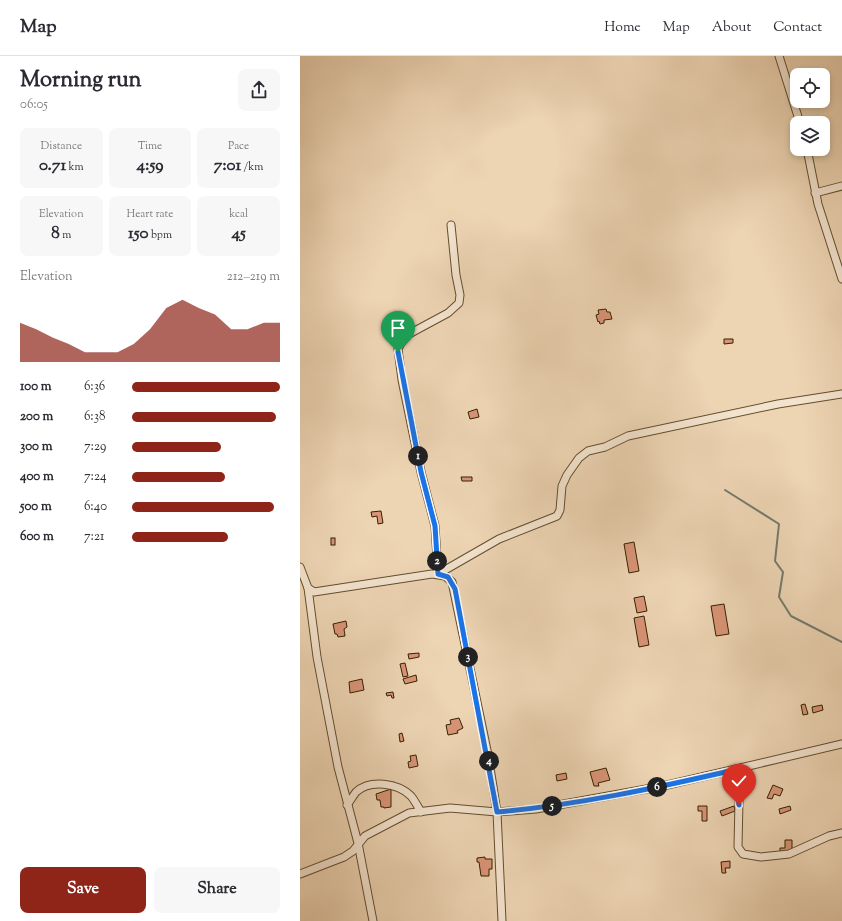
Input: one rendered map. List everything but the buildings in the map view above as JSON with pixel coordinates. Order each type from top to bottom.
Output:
[{"type":"street","points":[[779,56],[798,116]]},
{"type":"street","points":[[808,156],[815,192],[842,279]]},
{"type":"street","points":[[815,192],[842,186]]},
{"type":"street","points":[[438,574],[435,526],[421,472],[398,350],[401,342],[409,334],[448,313],[459,303],[460,295],[456,275],[451,225]]},
{"type":"street","points":[[438,574],[499,539],[557,516],[561,507],[562,486],[567,475],[579,458],[588,451],[605,447],[628,436],[778,404],[842,394]]},
{"type":"street","points":[[300,567],[308,588],[317,657],[347,805],[358,843],[373,921]]},
{"type":"street","points":[[308,588],[312,592],[319,592],[423,574],[438,574],[448,577],[455,589],[497,812],[500,839],[502,921]]},
{"type":"street","points":[[300,874],[344,857],[353,851],[365,836],[404,815],[450,808],[497,812],[536,808],[663,786],[842,744]]},
{"type":"street","points":[[734,770],[739,800],[738,847],[743,854],[760,857],[789,854],[829,836],[842,832]]},
{"type":"street","points":[[347,805],[359,791],[383,784],[395,786],[407,793],[413,798],[421,812]]},
{"type":"waterway","points":[[725,490],[779,524],[775,561],[783,572],[779,597],[791,616],[842,642]]},
{"type":"route","points":[[398,352],[402,380],[421,472],[435,526],[438,574],[448,577],[455,589],[488,755],[497,812],[536,808],[663,786],[734,770],[739,805]]}]
